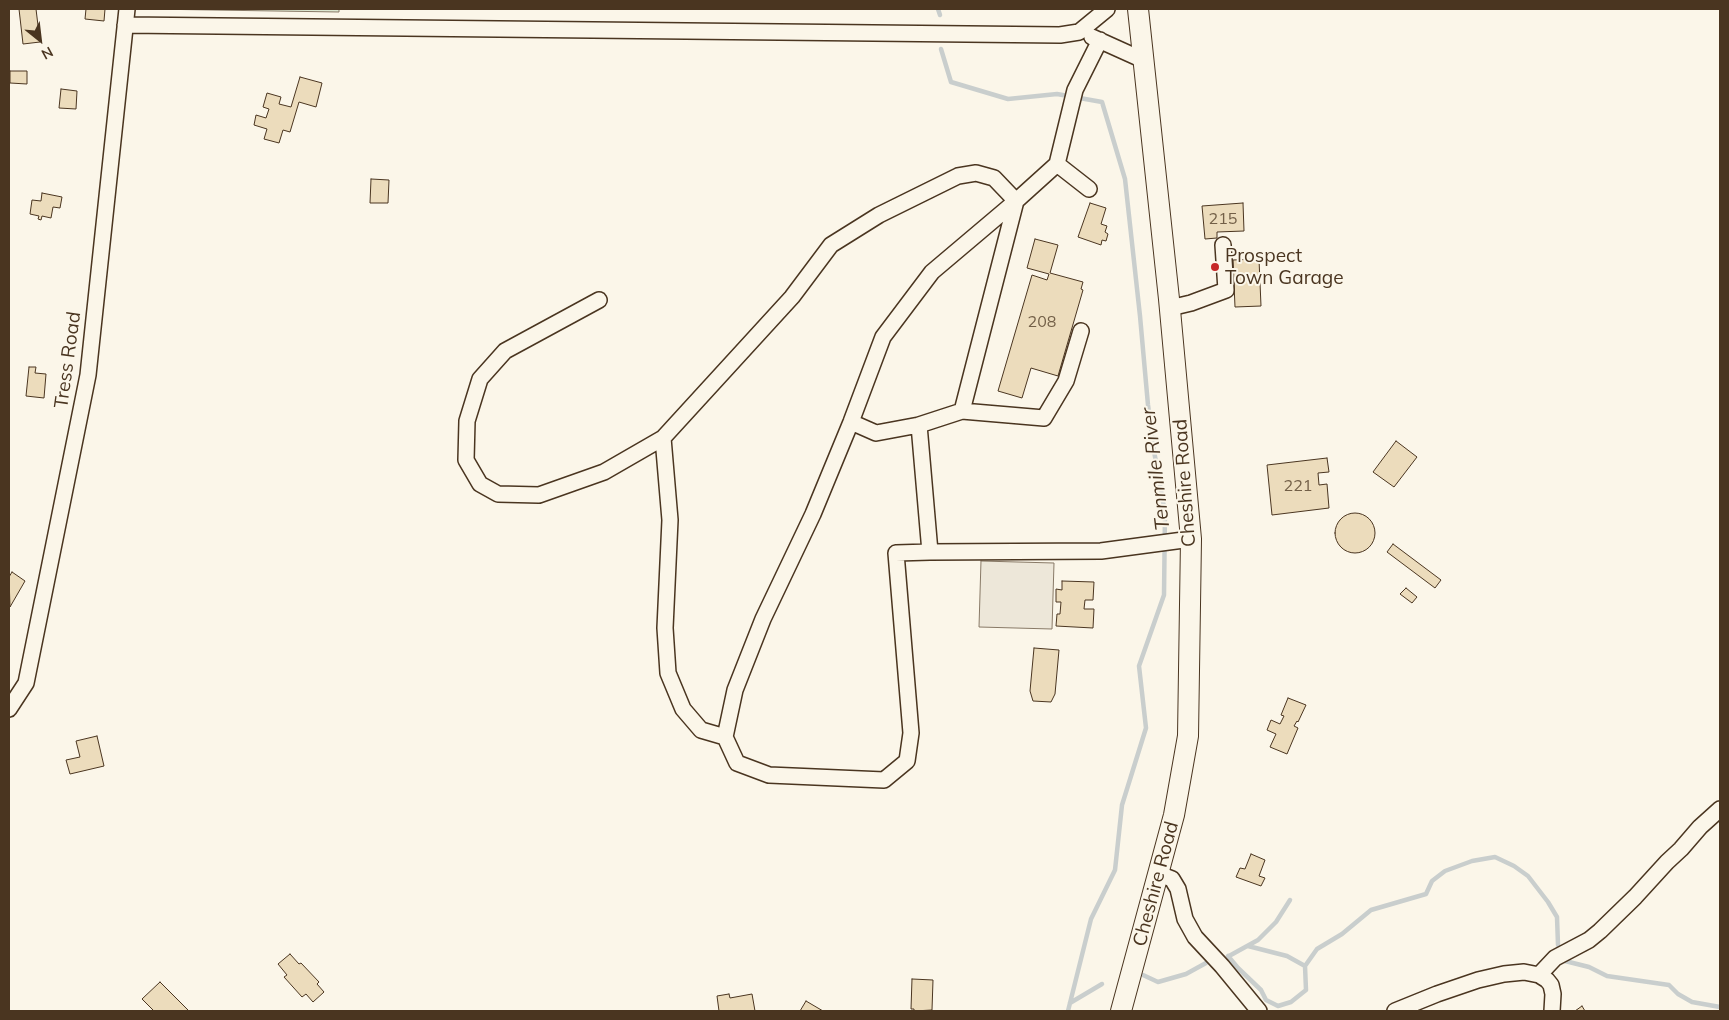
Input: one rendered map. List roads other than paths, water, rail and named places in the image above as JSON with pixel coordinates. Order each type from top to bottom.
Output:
[{"type":"main road","name":"Cheshire Road","points":[[1121,1011],[1174,815],[1188,736],[1183,540],[1170,308],[1138,9]]},
{"type":"street","name":"Tress Road","points":[[9,709],[26,684],[88,375],[127,9]]},
{"type":"street","points":[[1079,32],[1107,9]]},
{"type":"street","points":[[125,25],[1031,35],[1060,35],[1079,32],[1143,60]]},
{"type":"street","points":[[1100,40],[1075,90],[1057,164],[932,272],[883,337],[851,422],[813,514],[763,619],[735,690],[725,737],[737,763],[769,775],[884,780],[907,761],[911,733],[896,553],[1101,551],[1183,540]]},
{"type":"street","points":[[1057,164],[1089,189]]},
{"type":"street","points":[[599,300],[505,350],[480,379],[467,421],[466,460],[480,484],[498,494],[539,495],[604,472],[663,438],[792,297],[831,245],[879,215],[958,176],[976,173],[994,178],[1016,201]]},
{"type":"street","points":[[962,411],[1016,201]]},
{"type":"street","points":[[1170,308],[1191,303],[1226,290],[1223,245]]},
{"type":"street","points":[[851,422],[876,433],[919,425],[962,411],[1044,418],[1066,381],[1082,331]]},
{"type":"street","points":[[919,425],[930,552]]},
{"type":"street","points":[[663,438],[670,520],[665,628],[668,673],[683,709],[701,730],[725,737]]},
{"type":"street","points":[[1539,976],[1555,958],[1589,940],[1600,931],[1681,849],[1700,827],[1720,809]]},
{"type":"street","points":[[1159,874],[1172,879],[1178,889],[1185,919],[1195,937],[1227,971],[1259,1011]]},
{"type":"street","points":[[1395,1011],[1478,980],[1524,972],[1539,976],[1547,980],[1551,985],[1553,994],[1552,1011]]},
{"type":"waterway","name":"Tenmile River","points":[[938,9],[940,15]]},
{"type":"waterway","name":"Tenmile River","points":[[941,49],[951,82],[1008,99],[1057,94],[1102,102],[1125,179],[1148,405],[1165,513],[1164,595],[1139,666],[1146,728],[1122,805],[1115,870],[1091,919],[1068,1011]]},
{"type":"waterway","points":[[1228,956],[1261,990],[1266,1000],[1278,1006],[1291,1002],[1306,990],[1305,966],[1317,949],[1342,934],[1371,910],[1426,894],[1432,881],[1445,871],[1472,861],[1495,857],[1514,866],[1528,876],[1548,902],[1557,917],[1558,945]]},
{"type":"waterway","points":[[1229,956],[1258,940],[1276,922],[1290,900]]},
{"type":"waterway","points":[[1248,946],[1287,956],[1305,966]]},
{"type":"waterway","points":[[1565,961],[1589,967],[1607,976],[1669,985],[1678,994],[1692,1002],[1720,1007]]},
{"type":"waterway","points":[[1143,975],[1158,982],[1186,974],[1206,963]]},
{"type":"waterway","points":[[1070,1003],[1102,984]]},
{"type":"place","name":"Prospect Town Garage","points":[[1215,267]]}]
